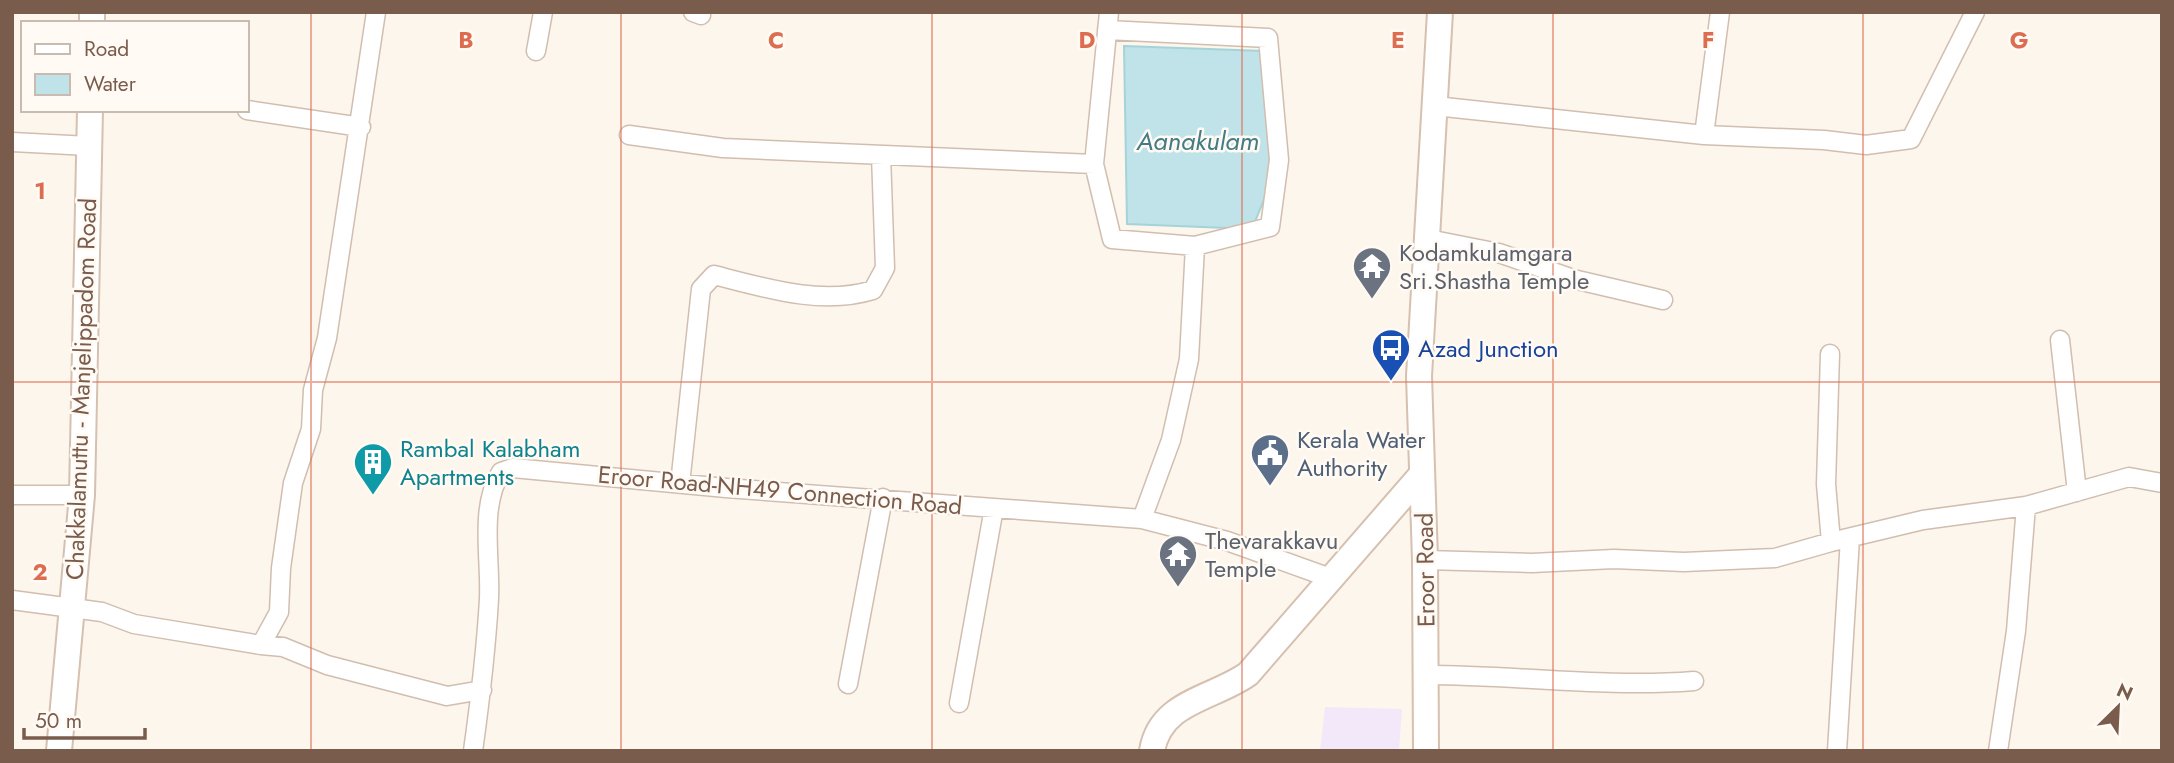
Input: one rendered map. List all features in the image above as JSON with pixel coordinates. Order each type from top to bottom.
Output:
[{"type":"street","points":[[261,645],[279,612],[281,568],[293,484],[311,429],[313,390],[327,338],[348,184],[360,128],[363,82],[376,12]]},
{"type":"street","points":[[536,51],[543,12]]},
{"type":"street","name":"Eroor Road","points":[[1426,751],[1425,560],[1419,376],[1440,12]]},
{"type":"street","points":[[1703,135],[1720,12]]},
{"type":"street","points":[[1435,106],[1703,135],[1824,140],[1866,145],[1911,139],[1975,12]]},
{"type":"street","points":[[1108,21],[1268,38],[1279,160],[1270,227],[1195,246],[1112,239],[1094,164],[1108,21]]},
{"type":"street","points":[[248,110],[360,128]]},
{"type":"street","name":"Chakkalamuttu - Manjelippadom Road","points":[[59,751],[82,495],[90,112]]},
{"type":"street","points":[[629,135],[723,148],[1094,164]]},
{"type":"street","points":[[12,142],[89,146]]},
{"type":"street","points":[[680,484],[701,289],[714,275],[824,297],[850,298],[873,290],[885,268],[881,155]]},
{"type":"street","points":[[1428,239],[1499,253],[1573,279],[1663,300]]},
{"type":"street","points":[[1142,519],[1171,440],[1189,359],[1195,246]]},
{"type":"street","points":[[2060,340],[2077,492]]},
{"type":"street","points":[[1829,354],[1826,484],[1831,542]]},
{"type":"street","name":"Eroor Road-NH49 Connection Road","points":[[473,751],[482,690],[489,599],[490,502],[493,485],[501,472],[524,467],[680,484],[1142,519],[1227,541],[1333,579]]},
{"type":"street","points":[[1152,751],[1164,720],[1177,709],[1231,686],[1248,674],[1422,474]]},
{"type":"street","points":[[1425,560],[1532,563],[1614,559],[1685,562],[1775,558],[1923,520],[2025,506],[2129,477],[2162,483]]},
{"type":"street","points":[[12,495],[82,495]]},
{"type":"street","points":[[848,684],[883,498]]},
{"type":"street","points":[[1998,751],[2015,631],[2025,506]]},
{"type":"street","points":[[958,703],[994,508]]},
{"type":"street","points":[[1837,751],[1850,538]]},
{"type":"street","points":[[12,600],[102,612],[134,624],[283,647],[327,665],[447,696],[482,690]]},
{"type":"street","points":[[1427,675],[1662,683],[1695,681]]},
{"type":"shaded area","points":[[1325,707],[1402,709],[1399,751],[1320,751]]},
{"type":"water","name":"Aanakulam","points":[[1124,46],[1264,51],[1273,177],[1252,229],[1127,224]]},
{"type":"place","name":"Kodamkulamgara Sri.Shastha Temple","points":[[1372,300]]},
{"type":"place","name":"Azad Junction","points":[[1391,382]]},
{"type":"place","name":"Kerala Water Authority","points":[[1270,487]]},
{"type":"place","name":"Rambal Kalabham Apartments","points":[[373,496]]},
{"type":"place","name":"Thevarakkavu Temple","points":[[1178,588]]}]
